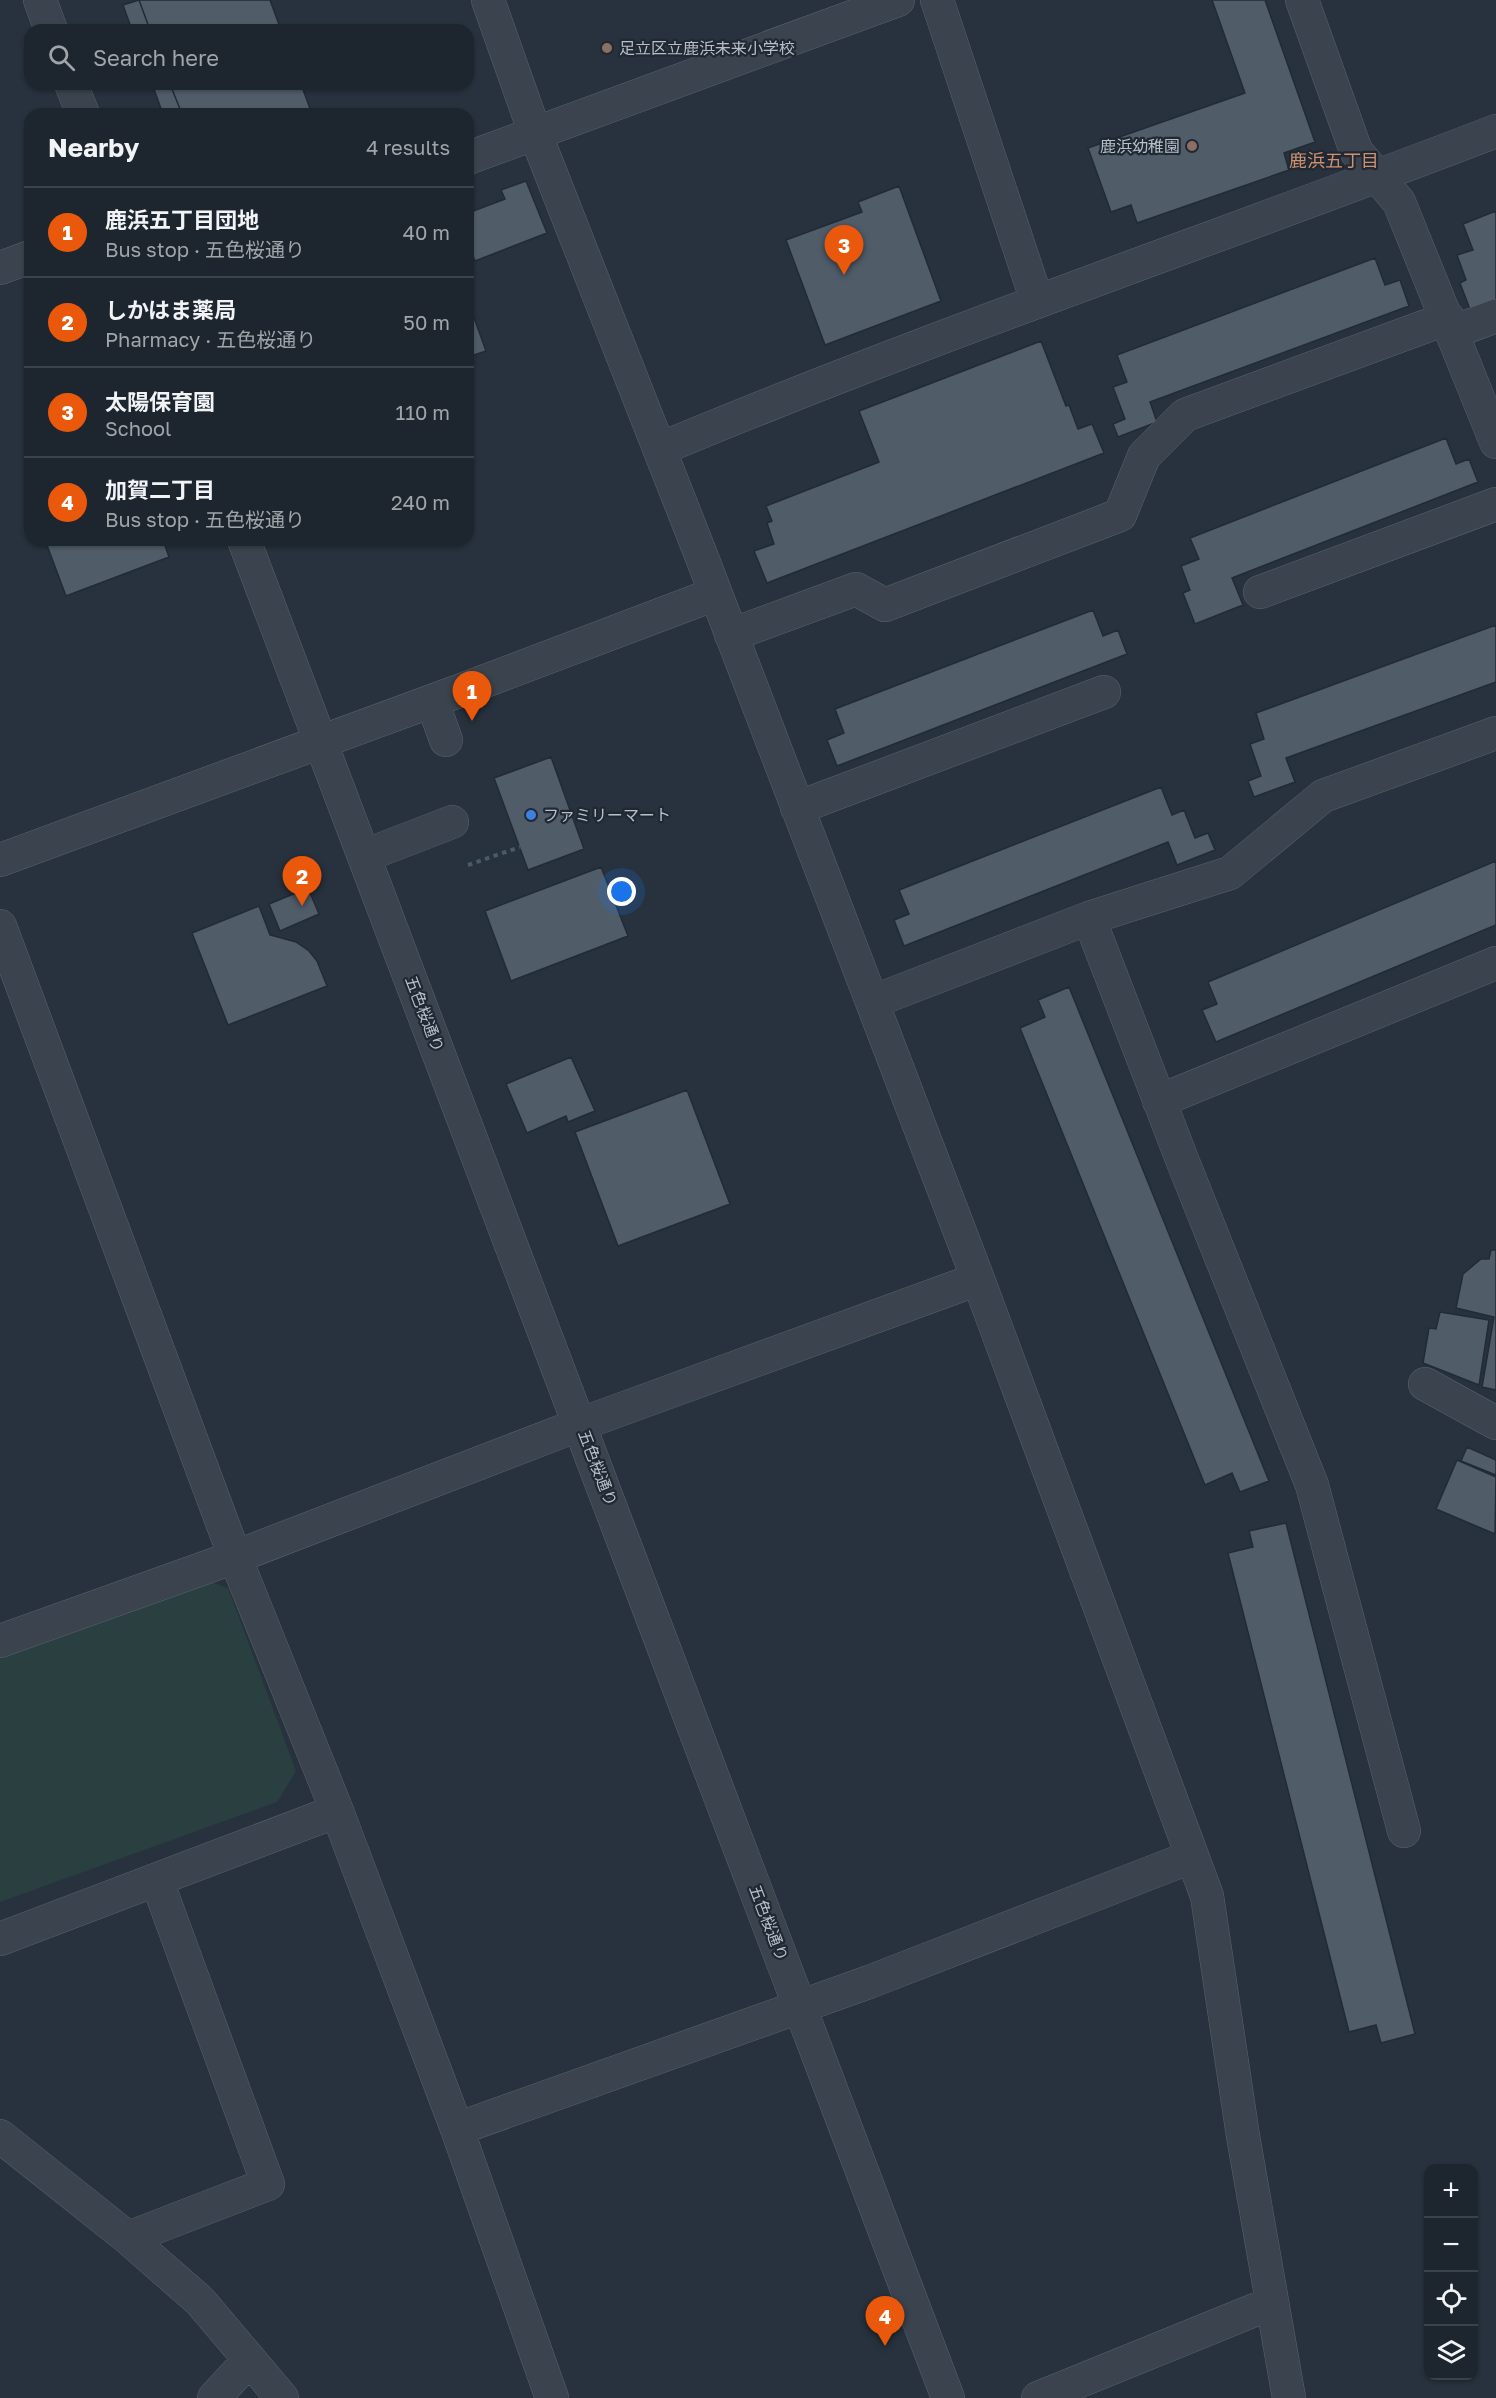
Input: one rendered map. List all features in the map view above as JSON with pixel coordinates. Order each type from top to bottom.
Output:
[{"type":"street","points":[[40,0],[49,24]]},
{"type":"street","points":[[489,0],[535,133],[660,449],[978,1279],[1207,1896],[1243,2136],[1289,2398]]},
{"type":"street","points":[[474,156],[898,0]]},
{"type":"street","points":[[937,0],[1037,301]]},
{"type":"street","points":[[1302,0],[1356,152],[1400,202],[1496,442]]},
{"type":"street","points":[[73,90],[80,108]]},
{"type":"street","points":[[660,449],[1037,301],[1377,177],[1496,131]]},
{"type":"street","points":[[0,268],[24,259]]},
{"type":"street","points":[[731,635],[856,589],[885,605],[1120,515],[1144,456],[1185,415],[1451,325],[1496,316]]},
{"type":"street","points":[[1260,592],[1496,504]]},
{"type":"street","name":"五色桜通り","points":[[246,546],[581,1424],[948,2398]]},
{"type":"street","points":[[0,860],[715,594]]},
{"type":"street","points":[[797,808],[1104,692]]},
{"type":"street","points":[[432,701],[446,740]]},
{"type":"street","points":[[872,1002],[1089,918],[1230,873],[1323,796],[1496,733]]},
{"type":"street","points":[[364,856],[452,822]]},
{"type":"street","points":[[1089,918],[1159,1101],[1312,1485],[1404,1831]]},
{"type":"street","points":[[0,926],[235,1557],[337,1811],[457,2129],[552,2398]]},
{"type":"street","points":[[1159,1101],[1496,963]]},
{"type":"street","points":[[0,1641],[235,1557],[581,1424],[978,1279]]},
{"type":"street","points":[[1425,1384],[1496,1423]]},
{"type":"street","points":[[0,1939],[337,1811]]},
{"type":"street","points":[[457,2129],[801,2006],[1191,1857]]},
{"type":"street","points":[[128,2238],[268,2184],[157,1881]]},
{"type":"street","points":[[0,2136],[128,2238],[200,2301],[282,2398]]},
{"type":"street","points":[[1038,2398],[1272,2303]]},
{"type":"street","points":[[214,2398],[249,2360]]},
{"type":"path","points":[[468,865],[520,847]]},
{"type":"green space","points":[[208,1581],[228,1588],[296,1771],[277,1802],[0,1902],[0,1657]]},
{"type":"building","points":[[139,0],[270,0],[279,24],[148,24]]},
{"type":"building","points":[[139,0],[148,24],[130,24],[123,5]]},
{"type":"building","points":[[1212,0],[1265,0],[1315,142],[1284,153],[1289,170],[1137,223],[1131,205],[1111,212],[1088,148],[1245,93]]},
{"type":"building","points":[[154,90],[172,90],[180,108],[161,108]]},
{"type":"building","points":[[172,90],[303,90],[310,108],[180,108]]},
{"type":"building","points":[[526,181],[547,233],[475,261],[474,211],[505,199],[501,190]]},
{"type":"building","points":[[899,186],[941,301],[825,345],[786,240],[862,212],[858,202]]},
{"type":"building","points":[[1496,211],[1496,302],[1471,312],[1460,283],[1466,280],[1457,255],[1473,250],[1463,224]]},
{"type":"building","points":[[1375,258],[1385,285],[1400,280],[1409,306],[1150,402],[1157,422],[1118,437],[1113,424],[1125,419],[1113,387],[1127,382],[1117,355]]},
{"type":"building","points":[[474,318],[486,351],[474,355]]},
{"type":"building","points":[[1041,341],[1066,406],[1069,405],[1078,429],[1092,424],[1104,453],[767,583],[754,551],[774,544],[767,523],[772,521],[766,506],[879,462],[859,411]]},
{"type":"building","points":[[1446,438],[1456,464],[1469,459],[1478,482],[1232,578],[1243,605],[1195,624],[1183,593],[1190,590],[1181,566],[1199,559],[1190,538]]},
{"type":"building","points":[[47,546],[165,546],[169,557],[66,596]]},
{"type":"building","points":[[1093,610],[1103,636],[1118,630],[1127,654],[837,766],[827,740],[844,733],[835,709]]},
{"type":"building","points":[[1496,625],[1496,682],[1286,758],[1295,782],[1254,797],[1248,781],[1261,776],[1250,744],[1264,739],[1256,713]]},
{"type":"building","points":[[551,757],[584,849],[528,870],[494,778]]},
{"type":"building","points":[[1161,787],[1172,815],[1184,810],[1195,838],[1208,833],[1215,850],[1177,865],[1168,842],[904,946],[894,920],[909,914],[899,890]]},
{"type":"building","points":[[1496,861],[1496,925],[1216,1042],[1202,1010],[1217,1004],[1208,982]]},
{"type":"building","points":[[601,867],[628,936],[511,981],[485,911]]},
{"type":"building","points":[[308,888],[319,914],[280,931],[269,904]]},
{"type":"building","points":[[259,906],[270,935],[296,942],[309,951],[317,961],[327,986],[228,1025],[192,933]]},
{"type":"building","points":[[1069,987],[1269,1481],[1240,1492],[1232,1473],[1205,1485],[1020,1028],[1045,1017],[1038,1000]]},
{"type":"building","points":[[571,1057],[595,1111],[568,1122],[566,1116],[527,1133],[506,1084]]},
{"type":"building","points":[[687,1090],[730,1204],[618,1246],[575,1132]]},
{"type":"building","points":[[1491,1250],[1496,1250],[1496,1390],[1482,1387],[1494,1317],[1456,1308],[1463,1274],[1481,1259],[1489,1259]]},
{"type":"building","points":[[1440,1312],[1489,1320],[1479,1385],[1423,1363],[1429,1328],[1436,1329]]},
{"type":"building","points":[[1467,1447],[1496,1460],[1496,1475],[1461,1461]]},
{"type":"building","points":[[1457,1460],[1496,1477],[1495,1534],[1436,1509]]},
{"type":"building","points":[[1286,1523],[1415,2034],[1381,2043],[1376,2025],[1349,2032],[1228,1553],[1253,1547],[1249,1531]]},
{"type":"place","name":"足立区立鹿浜未来小学校","points":[[607,48]]},
{"type":"place","name":"鹿浜幼稚園","points":[[1192,146]]},
{"type":"place","name":"太陽保育園","points":[[844,275]]},
{"type":"place","name":"鹿浜五丁目団地","points":[[472,721]]},
{"type":"place","name":"ファミリーマート","points":[[531,815]]},
{"type":"place","name":"しかはま薬局","points":[[302,906]]},
{"type":"place","name":"加賀二丁目","points":[[885,2346]]},
{"type":"district","name":"鹿浜五丁目","points":[[1334,160]]}]
